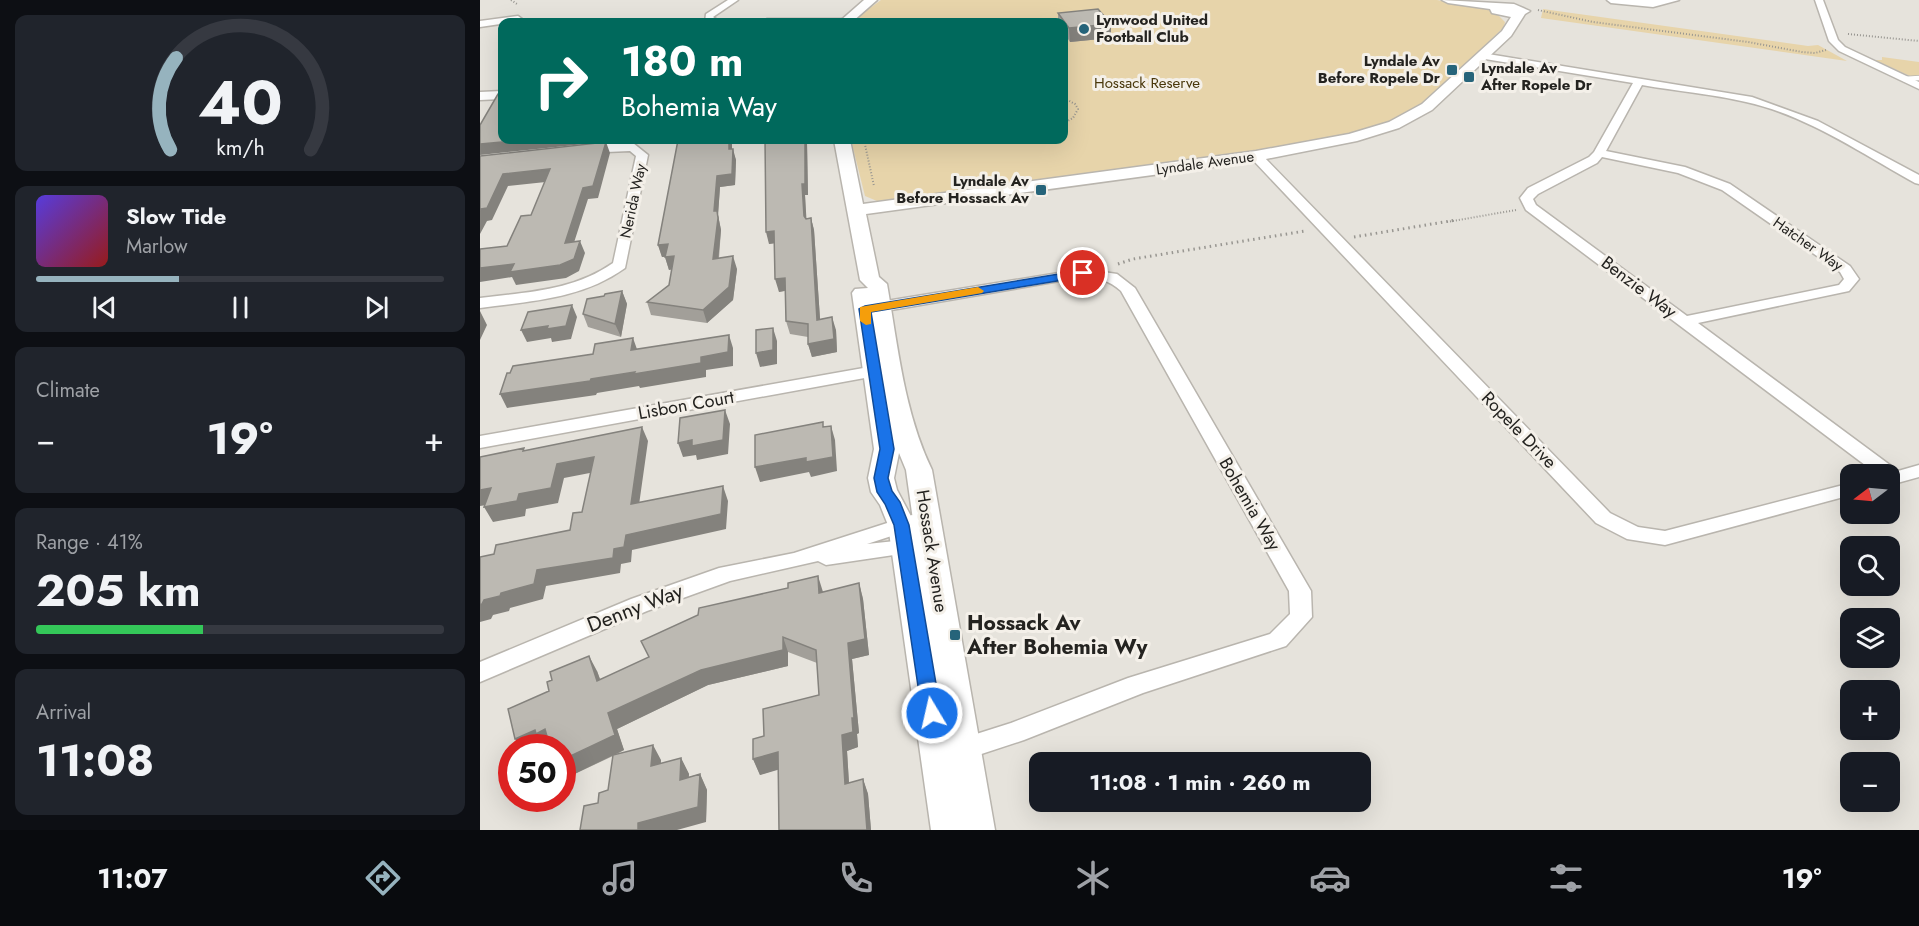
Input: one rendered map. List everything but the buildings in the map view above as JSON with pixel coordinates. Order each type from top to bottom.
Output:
[{"type":"main road","points":[[850,18],[871,0]]},
{"type":"main road","points":[[1448,0],[1512,9]]},
{"type":"main road","name":"Lyndale Avenue","points":[[856,210],[1321,146],[1394,125],[1427,107],[1507,33],[1512,9]]},
{"type":"main road","points":[[480,96],[498,95]]},
{"type":"main road","name":"Hossack Avenue","points":[[843,144],[870,280],[861,287],[873,308],[882,370],[887,449],[881,478],[884,492],[916,534]]},
{"type":"main road","name":"Hossack Avenue","points":[[882,370],[909,452],[919,470],[916,534],[951,753],[977,830]]},
{"type":"main road","name":"Hossack Avenue","points":[[949,830],[951,753]]},
{"type":"street","points":[[708,18],[734,0]]},
{"type":"street","points":[[1611,0],[1653,4],[1675,0]]},
{"type":"street","points":[[1819,0],[1830,32],[1842,49],[1919,86]]},
{"type":"street","points":[[514,2],[517,18]]},
{"type":"street","points":[[480,24],[498,23]]},
{"type":"street","points":[[1482,56],[1748,99],[1776,106],[1804,117],[1919,180]]},
{"type":"street","points":[[1531,207],[1526,198],[1533,191],[1593,160],[1599,153],[1639,81]]},
{"type":"street","name":"Nerida Way","points":[[480,303],[578,288],[606,277],[620,265],[642,155],[633,147],[572,151]]},
{"type":"street","name":"Hatcher Way","points":[[1599,153],[1681,170],[1726,187],[1845,269],[1852,279],[1844,288],[1684,321]]},
{"type":"street","name":"Ropele Drive","points":[[1256,156],[1603,518],[1634,534],[1665,538],[1840,492]]},
{"type":"street","name":"Benzie Way","points":[[1531,207],[1875,464]]},
{"type":"street","points":[[873,308],[1083,273],[1106,274]]},
{"type":"street","name":"Bohemia Way","points":[[951,753],[1015,732],[1137,685],[1278,640],[1301,617],[1300,591],[1127,288],[1106,274]]},
{"type":"street","name":"Lisbon Court","points":[[480,442],[882,370]]},
{"type":"street","points":[[1900,474],[1919,471]]},
{"type":"street","name":"Denny Way","points":[[480,672],[639,605],[727,574],[916,534]]},
{"type":"lane","points":[[1904,80],[1919,78]]},
{"type":"path","points":[[1512,9],[1748,42],[1802,52],[1815,53],[1842,49]]},
{"type":"path","points":[[1830,32],[1919,41]]},
{"type":"path","points":[[1068,101],[1075,104],[1078,109],[1077,114],[1068,120]]},
{"type":"path","points":[[865,144],[874,186]]},
{"type":"path","points":[[1106,274],[1116,265],[1133,258],[1531,207]]},
{"type":"green space","name":"Hossack Reserve","points":[[881,0],[1437,0],[1489,10],[1505,22],[1504,27],[1427,99],[1398,118],[1359,132],[1318,143],[910,200],[877,201],[865,196],[852,144],[1068,144],[1068,18],[856,18]]},
{"type":"green space","points":[[1543,9],[1808,46],[1818,45],[1847,61],[1541,18]]},
{"type":"green space","points":[[1882,57],[1919,62],[1919,76],[1912,77],[1875,60],[1882,60]]},
{"type":"slow traffic","points":[[866,321],[865,309],[978,291]]},
{"type":"place","name":"Lynwood United Football Club","points":[[1084,29]]},
{"type":"place","name":"Lyndale Av Before Ropele Dr","points":[[1452,70]]},
{"type":"place","name":"Lyndale Av After Ropele Dr","points":[[1469,77]]},
{"type":"place","name":"Lyndale Av Before Hossack Av","points":[[1041,190]]},
{"type":"place","name":"Hossack Av After Bohemia Wy","points":[[955,635]]},
{"type":"route","points":[[932,713],[902,525],[892,502],[884,492],[881,478],[887,449],[865,309],[1083,273]]}]
